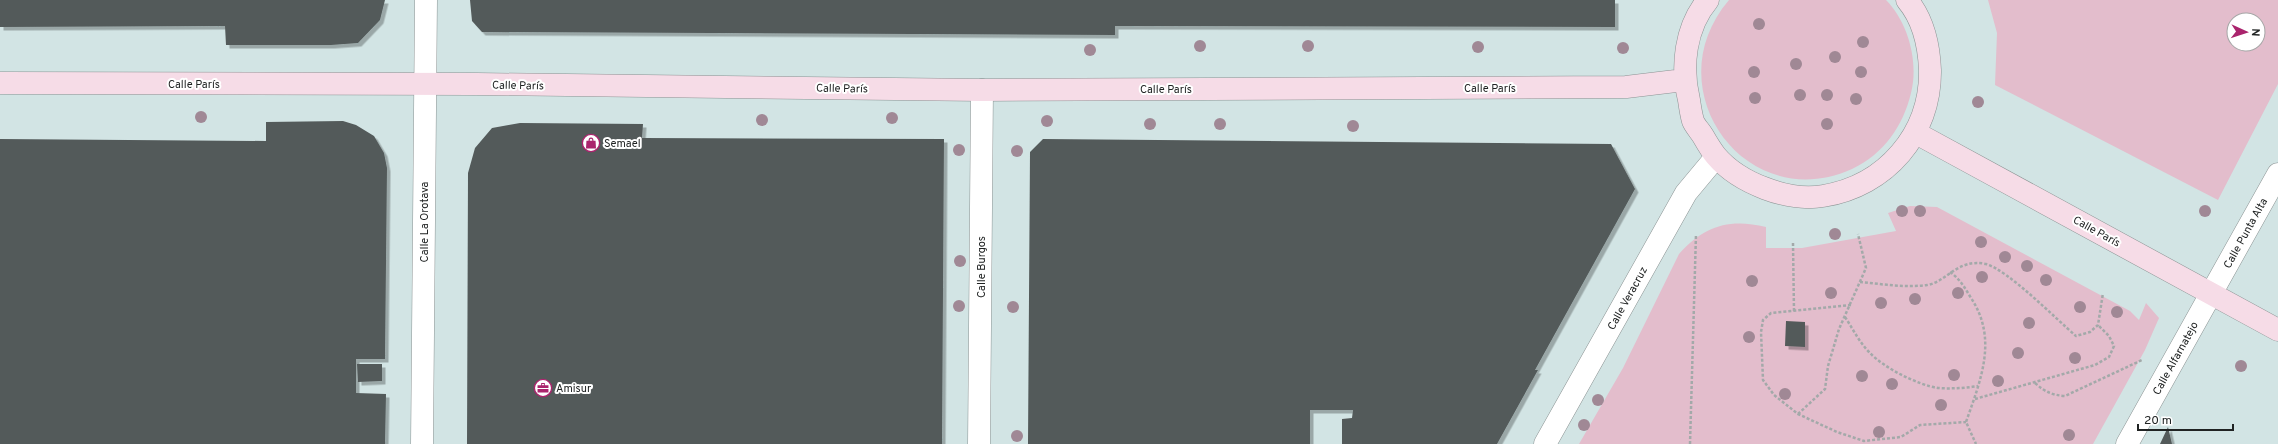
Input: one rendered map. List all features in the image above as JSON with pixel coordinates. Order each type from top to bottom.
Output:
[{"type":"main road","points":[[1708,0],[1702,7],[1688,42],[1684,80],[1693,121],[1716,157],[1746,181],[1783,195],[1822,196],[1860,186],[1892,164],[1916,133],[1930,91],[1929,47],[1911,2]]},
{"type":"main road","name":"Calle París","points":[[0,83],[982,90],[1626,87],[1684,80]]},
{"type":"main road","name":"Calle París","points":[[1916,133],[2278,330]]},
{"type":"street","name":"Calle La Orotava","points":[[422,444],[426,0]]},
{"type":"street","name":"Calle Burgos","points":[[979,444],[982,90]]},
{"type":"street","name":"Calle Veracruz","points":[[1545,444],[1686,194],[1716,157]]},
{"type":"street","name":"Calle Punta Alta","points":[[2211,293],[2278,174]]},
{"type":"street","name":"Calle Alfarnatejo","points":[[2127,444],[2211,293]]},
{"type":"path","points":[[1690,444],[1697,230]]},
{"type":"path","points":[[1798,414],[1825,389],[1828,366],[1839,329],[1851,305],[1866,268],[1858,234]]},
{"type":"path","points":[[1793,243],[1794,311]]},
{"type":"path","points":[[1860,282],[1906,286],[1929,285],[1964,264],[1985,264],[2004,273],[2076,336],[2090,332],[2098,325],[2103,293]]},
{"type":"path","points":[[1950,272],[1959,279],[1977,306],[1986,331],[1983,372],[1966,422],[1976,444]]},
{"type":"path","points":[[1851,305],[1771,313],[1763,320],[1761,332],[1764,380],[1774,395],[1798,414],[1837,432],[1864,441],[1901,437],[1920,425],[1966,422]]},
{"type":"path","points":[[1845,317],[1859,341],[1871,354],[1889,368],[1912,379],[1937,388],[1958,389],[1978,386]]},
{"type":"path","points":[[1974,399],[2035,383],[2095,364],[2109,357],[2114,346],[2109,336],[2098,325]]},
{"type":"path","points":[[2035,383],[2046,392],[2054,395],[2065,396],[2148,357]]},
{"type":"shaded area","points":[[0,0],[2278,0],[2278,444],[0,444]]},
{"type":"shaded area","points":[[1729,0],[1886,0],[1894,9],[1906,31],[1910,43],[1914,68],[1911,93],[1903,117],[1883,147],[1863,163],[1852,169],[1813,179],[1777,175],[1746,160],[1722,136],[1707,105],[1701,71],[1708,35]]},
{"type":"shaded area","points":[[1988,0],[2278,0],[2278,84],[2218,200],[1995,85],[1997,33]]},
{"type":"shaded area","points":[[1910,206],[1937,207],[2130,311],[2139,320],[2146,303],[2159,318],[2145,350],[2093,444],[1579,444],[1623,368],[1679,254],[1688,244],[1708,231],[1729,224],[1740,223],[1766,227],[1766,248],[1802,248],[1896,231],[1888,213]]},
{"type":"building","points":[[0,0],[385,0],[380,20],[358,43],[331,45],[226,45],[225,26],[0,27]]},
{"type":"building","points":[[470,0],[1615,0],[1615,27],[1115,26],[1115,35],[482,32],[472,21]]},
{"type":"building","points":[[343,121],[356,125],[374,136],[384,153],[387,168],[385,359],[356,359],[356,393],[386,394],[385,444],[0,444],[0,139],[266,141],[266,122]]},
{"type":"building","points":[[520,123],[643,124],[642,138],[944,139],[942,444],[467,444],[468,173],[475,148],[492,128]]},
{"type":"building","points":[[1043,139],[1611,144],[1635,189],[1535,370],[1538,370],[1497,444],[1342,444],[1342,419],[1352,418],[1353,410],[1310,410],[1310,444],[1028,444],[1030,152]]},
{"type":"building","points":[[1786,321],[1805,322],[1805,347],[1785,346]]},
{"type":"building","points":[[357,364],[382,364],[382,381],[358,382]]},
{"type":"building","points":[[2168,427],[2172,444],[2160,444]]},
{"type":"place","name":"Semael","points":[[591,143]]},
{"type":"place","name":"Amisur","points":[[543,388]]}]
